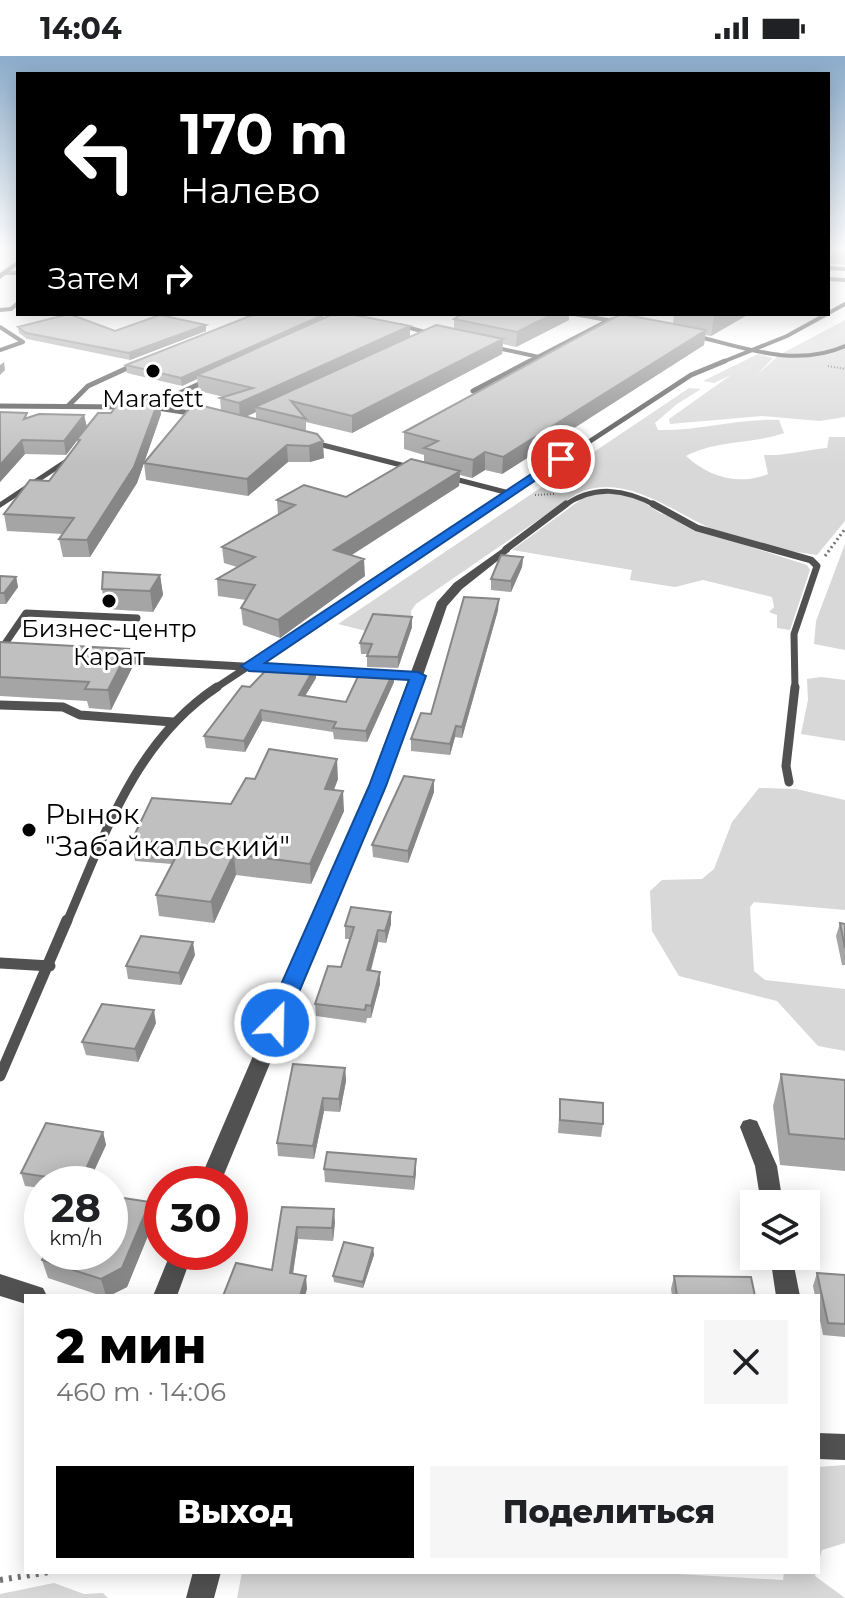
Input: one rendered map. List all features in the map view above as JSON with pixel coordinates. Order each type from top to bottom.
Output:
[{"type":"street","points":[[217,1166],[377,786],[441,605],[458,586],[506,549]]},
{"type":"street","points":[[0,652],[16,655]]},
{"type":"street","points":[[93,659],[418,676]]},
{"type":"street","points":[[750,1127],[766,1166],[770,1190]]},
{"type":"street","points":[[166,1294],[175,1270]]},
{"type":"street","points":[[783,1270],[788,1294]]},
{"type":"street","points":[[0,1285],[29,1294]]},
{"type":"street","points":[[820,1446],[845,1447]]},
{"type":"street","points":[[200,1598],[206,1574]]},
{"type":"lane","points":[[473,391],[605,322]]},
{"type":"lane","points":[[614,322],[621,323]]},
{"type":"lane","points":[[0,1076],[124,789],[173,722],[200,698],[691,375],[816,322]]},
{"type":"lane","points":[[397,324],[438,335],[422,342]]},
{"type":"lane","points":[[0,327],[23,342],[0,350]]},
{"type":"lane","points":[[691,336],[757,348],[775,355],[826,355],[845,346]]},
{"type":"lane","points":[[482,345],[539,357]]},
{"type":"lane","points":[[68,406],[88,386],[141,362]]},
{"type":"lane","points":[[149,407],[212,378]]},
{"type":"lane","points":[[0,406],[149,407],[202,415]]},
{"type":"lane","points":[[102,417],[110,406]]},
{"type":"lane","points":[[300,439],[417,469]]},
{"type":"lane","points":[[0,505],[70,459],[78,449]]},
{"type":"lane","points":[[448,477],[509,493]]},
{"type":"lane","points":[[506,549],[579,495],[604,490],[634,494],[697,528],[811,560],[817,566],[794,634],[795,702],[786,766],[789,782]]},
{"type":"lane","points":[[0,652],[26,613],[137,618]]},
{"type":"lane","points":[[0,705],[63,707],[80,715],[173,722]]},
{"type":"lane","points":[[0,963],[50,966]]},
{"type":"path","points":[[509,493],[579,495]]},
{"type":"path","points":[[817,566],[845,529]]},
{"type":"path","points":[[0,1580],[24,1574]]},
{"type":"shaded area","points":[[845,322],[845,417],[820,421],[762,416],[670,424],[669,419],[731,375],[714,383],[703,381],[758,354],[773,358],[757,375],[779,355]]},
{"type":"shaded area","points":[[689,388],[701,389],[655,423],[658,430],[779,420],[784,433],[709,447],[686,456],[714,474],[735,479],[757,478],[768,474],[764,455],[827,448],[829,437],[845,437],[845,521],[817,555],[748,542],[633,492],[614,487],[595,488],[576,494],[416,604],[411,611],[412,627],[373,624],[370,632],[338,624]]},
{"type":"shaded area","points":[[598,492],[634,496],[660,513],[729,540],[807,565],[810,570],[790,630],[777,628],[777,615],[769,612],[774,607],[772,597],[703,580],[675,587],[630,580],[632,570],[512,550],[583,498]]},
{"type":"shaded area","points":[[845,544],[845,650],[814,644],[816,621]]},
{"type":"shaded area","points":[[807,679],[845,680],[845,741],[801,734],[808,700]]},
{"type":"shaded area","points":[[759,788],[796,789],[845,800],[845,910],[754,902],[750,907],[754,971],[765,980],[845,989],[845,1051],[818,1046],[777,1001],[679,976],[652,931],[650,891],[662,880],[702,879],[714,869],[732,822]]},
{"type":"shaded area","points":[[845,1465],[845,1543],[822,1550],[820,1557],[820,1467]]},
{"type":"shaded area","points":[[242,1574],[679,1574],[783,1580],[784,1574],[816,1574],[845,1598],[237,1598]]},
{"type":"shaded area","points":[[54,1583],[84,1594],[103,1593],[108,1598],[0,1598],[0,1594]]},
{"type":"building","points":[[38,322],[91,322],[115,331],[140,322],[206,325],[129,353],[26,333],[18,327]]},
{"type":"building","points":[[235,322],[307,322],[181,378],[126,365]]},
{"type":"building","points":[[315,322],[390,322],[410,326],[239,403],[220,398],[253,388],[197,375]]},
{"type":"building","points":[[468,322],[537,322],[517,332]]},
{"type":"building","points":[[606,322],[663,322],[706,330],[503,457],[485,452],[473,460],[424,448],[438,441],[404,432]]},
{"type":"building","points":[[436,325],[503,339],[352,416],[291,401],[306,419],[255,407]]},
{"type":"building","points":[[123,397],[159,399],[134,467],[87,540],[59,539],[74,518],[4,514],[30,480],[49,481],[98,413],[111,413]]},
{"type":"building","points":[[199,405],[317,434],[323,441],[309,446],[287,445],[247,479],[144,463],[189,409]]},
{"type":"building","points":[[0,412],[27,413],[24,419],[39,414],[84,415],[64,441],[22,440],[0,465]]},
{"type":"building","points":[[411,459],[460,471],[334,550],[364,559],[278,620],[241,608],[255,585],[217,579],[255,557],[222,547],[295,505],[277,500],[304,485],[346,497]]},
{"type":"building","points":[[501,555],[523,557],[511,581],[491,579]]},
{"type":"building","points":[[103,572],[160,575],[150,591],[102,589]]},
{"type":"building","points":[[0,576],[16,577],[4,593],[0,593]]},
{"type":"building","points":[[464,597],[499,599],[462,727],[456,726],[450,744],[411,739],[421,713],[431,714]]},
{"type":"building","points":[[373,614],[412,617],[398,657],[367,656],[372,644],[360,643]]},
{"type":"building","points":[[0,642],[129,649],[108,690],[85,689],[89,682],[0,677]]},
{"type":"building","points":[[271,665],[315,667],[299,695],[346,702],[361,670],[394,671],[366,731],[333,728],[336,722],[261,710],[244,741],[204,736],[242,686],[250,687]]},
{"type":"building","points":[[269,749],[337,759],[325,789],[343,791],[310,864],[234,854],[211,902],[156,895],[180,849],[175,849],[178,844],[132,840],[152,798],[231,804],[246,778],[255,779]]},
{"type":"building","points":[[404,776],[434,780],[408,851],[372,845]]},
{"type":"building","points":[[351,907],[391,912],[385,931],[378,930],[367,970],[380,972],[371,1006],[366,1005],[365,1010],[315,1004],[328,966],[341,967],[354,927],[345,926]]},
{"type":"building","points":[[840,923],[845,924],[845,948]]},
{"type":"building","points":[[141,936],[193,942],[179,973],[126,966]]},
{"type":"building","points":[[102,1004],[154,1010],[135,1049],[82,1042]]},
{"type":"building","points":[[293,1064],[345,1068],[339,1099],[323,1098],[313,1146],[277,1143]]},
{"type":"building","points":[[781,1074],[845,1080],[845,1139],[789,1134]]},
{"type":"building","points":[[560,1099],[603,1103],[603,1124],[560,1120]]},
{"type":"building","points":[[46,1123],[103,1132],[87,1166],[24,1166]]},
{"type":"building","points":[[327,1152],[416,1159],[414,1177],[324,1169]]},
{"type":"building","points":[[128,1199],[144,1201],[144,1216],[128,1254]]},
{"type":"building","points":[[282,1207],[334,1209],[332,1228],[297,1227],[290,1273],[306,1276],[301,1294],[224,1294],[233,1270],[248,1270],[248,1265],[272,1270]]},
{"type":"building","points":[[344,1242],[373,1248],[363,1282],[333,1276]]},
{"type":"building","points":[[73,1270],[118,1270],[101,1279]]},
{"type":"building","points":[[817,1273],[845,1275],[845,1324],[828,1323]]},
{"type":"building","points":[[674,1276],[751,1277],[755,1294],[677,1294]]},
{"type":"place","name":"Marafett","points":[[153,371]]},
{"type":"place","name":"Бизнес-центр Карат","points":[[109,601]]},
{"type":"place","name":"Рынок \"Забайкальский\"","points":[[29,830]]},
{"type":"route","points":[[275,1023],[377,786],[418,676],[249,666],[561,459]]}]
